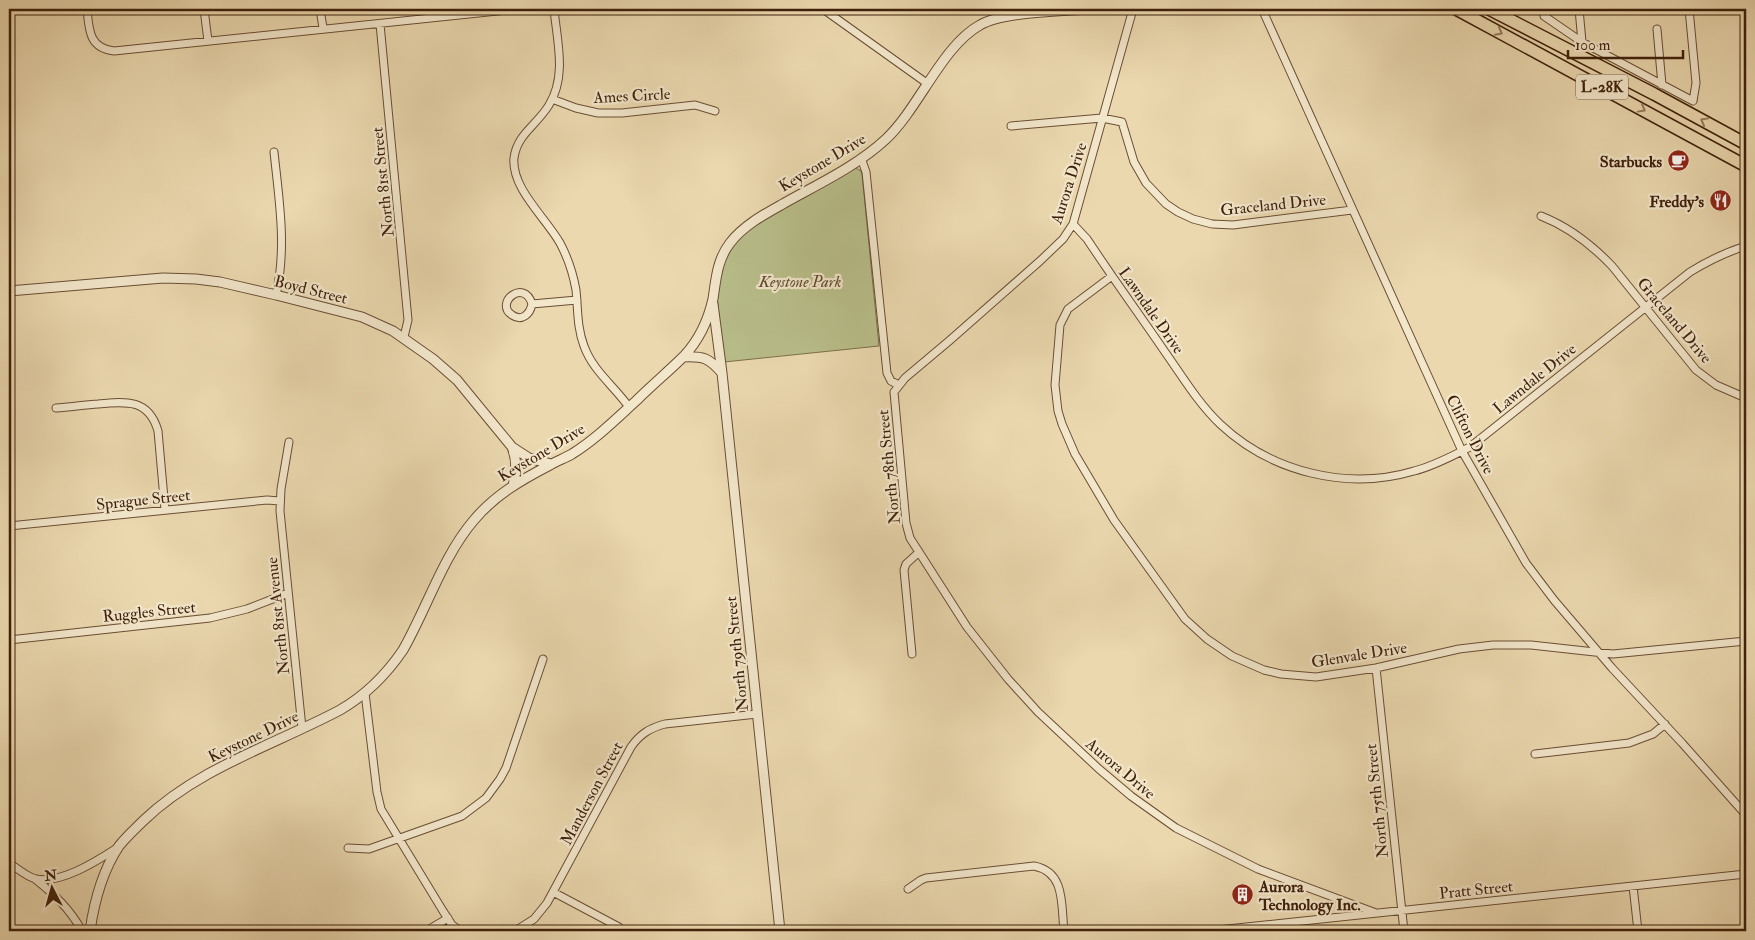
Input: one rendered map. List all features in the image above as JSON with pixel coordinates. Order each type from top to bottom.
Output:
[{"type":"main road","name":"L-28K","points":[[1456,9],[1746,166]]},
{"type":"main road","name":"L-28K","points":[[1489,9],[1746,144]]},
{"type":"street","points":[[87,9],[90,32],[98,45],[114,51],[323,28],[380,24],[438,13],[517,9]]},
{"type":"street","points":[[204,9],[208,41]]},
{"type":"street","points":[[320,9],[323,28]]},
{"type":"street","points":[[554,9],[560,71],[558,86],[544,112],[517,144],[514,168],[521,187],[565,253],[573,276],[580,334],[588,357],[629,407]]},
{"type":"street","points":[[823,9],[928,84]]},
{"type":"street","name":"Keystone Drive","points":[[35,879],[46,879],[73,872],[100,859],[119,846],[151,813],[184,788],[225,765],[340,710],[365,693],[385,674],[403,650],[450,556],[464,533],[485,508],[513,485],[571,454],[592,440],[683,357],[694,344],[702,332],[712,301],[720,260],[738,234],[764,214],[875,149],[899,125],[952,50],[966,35],[982,24],[997,18],[1087,9]]},
{"type":"street","name":"Aurora Drive","points":[[899,385],[1040,261],[1063,238],[1073,224],[1132,9]]},
{"type":"street","name":"Clifton Drive","points":[[1262,9],[1462,451],[1526,563],[1554,600],[1599,652],[1746,814]]},
{"type":"street","points":[[1579,9],[1582,42]]},
{"type":"street","points":[[1543,12],[1582,42],[1693,100],[1696,83],[1689,9]]},
{"type":"street","name":"North 81st Street","points":[[380,24],[408,320],[404,338]]},
{"type":"street","points":[[1657,29],[1662,85]]},
{"type":"street","name":"Ames Circle","points":[[552,99],[576,108],[598,113],[622,113],[695,105],[715,111]]},
{"type":"street","points":[[1011,126],[1102,118]]},
{"type":"street","name":"Graceland Drive","points":[[1102,118],[1122,122],[1134,162],[1146,183],[1166,204],[1193,219],[1212,224],[1233,225],[1352,210]]},
{"type":"street","points":[[274,152],[282,244],[281,269],[276,295]]},
{"type":"street","points":[[861,158],[866,172],[887,373],[891,381],[899,385]]},
{"type":"street","name":"Graceland Drive","points":[[1541,216],[1568,229],[1598,252],[1612,266],[1696,370],[1716,385],[1746,398]]},
{"type":"street","name":"Lawndale Drive","points":[[1073,224],[1086,239],[1207,410],[1236,437],[1268,458],[1291,467],[1338,478],[1362,479],[1389,477],[1413,472],[1433,465],[1470,447],[1690,272],[1710,259],[1746,246]]},
{"type":"street","name":"Glenvale Drive","points":[[1112,276],[1073,304],[1062,317],[1059,331],[1056,385],[1058,411],[1066,437],[1090,482],[1114,520],[1185,619],[1206,639],[1232,656],[1264,670],[1300,676],[1330,676],[1376,668],[1459,649],[1493,645],[1532,646],[1613,654],[1746,641]]},
{"type":"street","name":"Boyd Street","points":[[9,291],[177,278],[220,282],[362,317],[384,326],[434,359],[457,380],[512,448],[529,458],[552,464]]},
{"type":"street","points":[[532,304],[577,300]]},
{"type":"street","name":"North 79th Street","points":[[712,301],[722,373],[780,931]]},
{"type":"street","points":[[683,357],[698,356],[706,358],[713,362],[722,373]]},
{"type":"street","name":"North 78th Street","points":[[899,385],[894,392],[906,523],[910,538],[918,553]]},
{"type":"street","points":[[56,408],[129,402],[147,411],[157,428],[165,510]]},
{"type":"street","name":"North 81st Avenue","points":[[289,442],[280,501],[302,728]]},
{"type":"street","points":[[512,448],[516,462],[513,485]]},
{"type":"street","name":"Sprague Street","points":[[9,526],[267,500],[280,501]]},
{"type":"street","points":[[912,654],[904,570],[906,564],[918,553]]},
{"type":"street","name":"Aurora Drive","points":[[918,553],[967,627],[1008,679],[1069,742],[1131,796],[1176,828],[1233,858],[1279,878],[1376,913]]},
{"type":"street","name":"Ruggles Street","points":[[9,640],[210,618],[247,610],[288,592]]},
{"type":"street","points":[[348,848],[369,849],[462,816],[479,804],[492,790],[506,768],[543,658]]},
{"type":"street","name":"North 75th Street","points":[[1376,668],[1404,931]]},
{"type":"street","points":[[365,693],[378,800],[384,816],[448,918],[455,928],[461,931]]},
{"type":"street","name":"Manderson Street","points":[[515,931],[539,914],[553,892],[631,747],[639,737],[652,728],[665,724],[757,714]]},
{"type":"street","points":[[1535,754],[1629,743],[1653,734],[1665,724]]},
{"type":"street","points":[[90,931],[100,888],[119,846]]},
{"type":"street","points":[[9,863],[35,879],[55,895],[68,909],[82,931]]},
{"type":"street","points":[[908,889],[926,878],[1034,866],[1048,870],[1054,875],[1059,887],[1064,931]]},
{"type":"street","name":"Pratt Street","points":[[1208,931],[1746,874]]},
{"type":"street","points":[[1634,886],[1638,931]]},
{"type":"street","points":[[553,892],[619,927]]},
{"type":"street","points":[[426,931],[448,918]]},
{"type":"green space","name":"Keystone Park","points":[[855,168],[860,170],[862,174],[879,346],[724,362],[717,296],[722,264],[729,250],[738,239],[766,216]]},
{"type":"place","name":"Starbucks","points":[[1678,161]]},
{"type":"place","name":"Freddy's","points":[[1720,201]]},
{"type":"place","name":"Aurora Technology Inc.","points":[[1243,895]]}]
